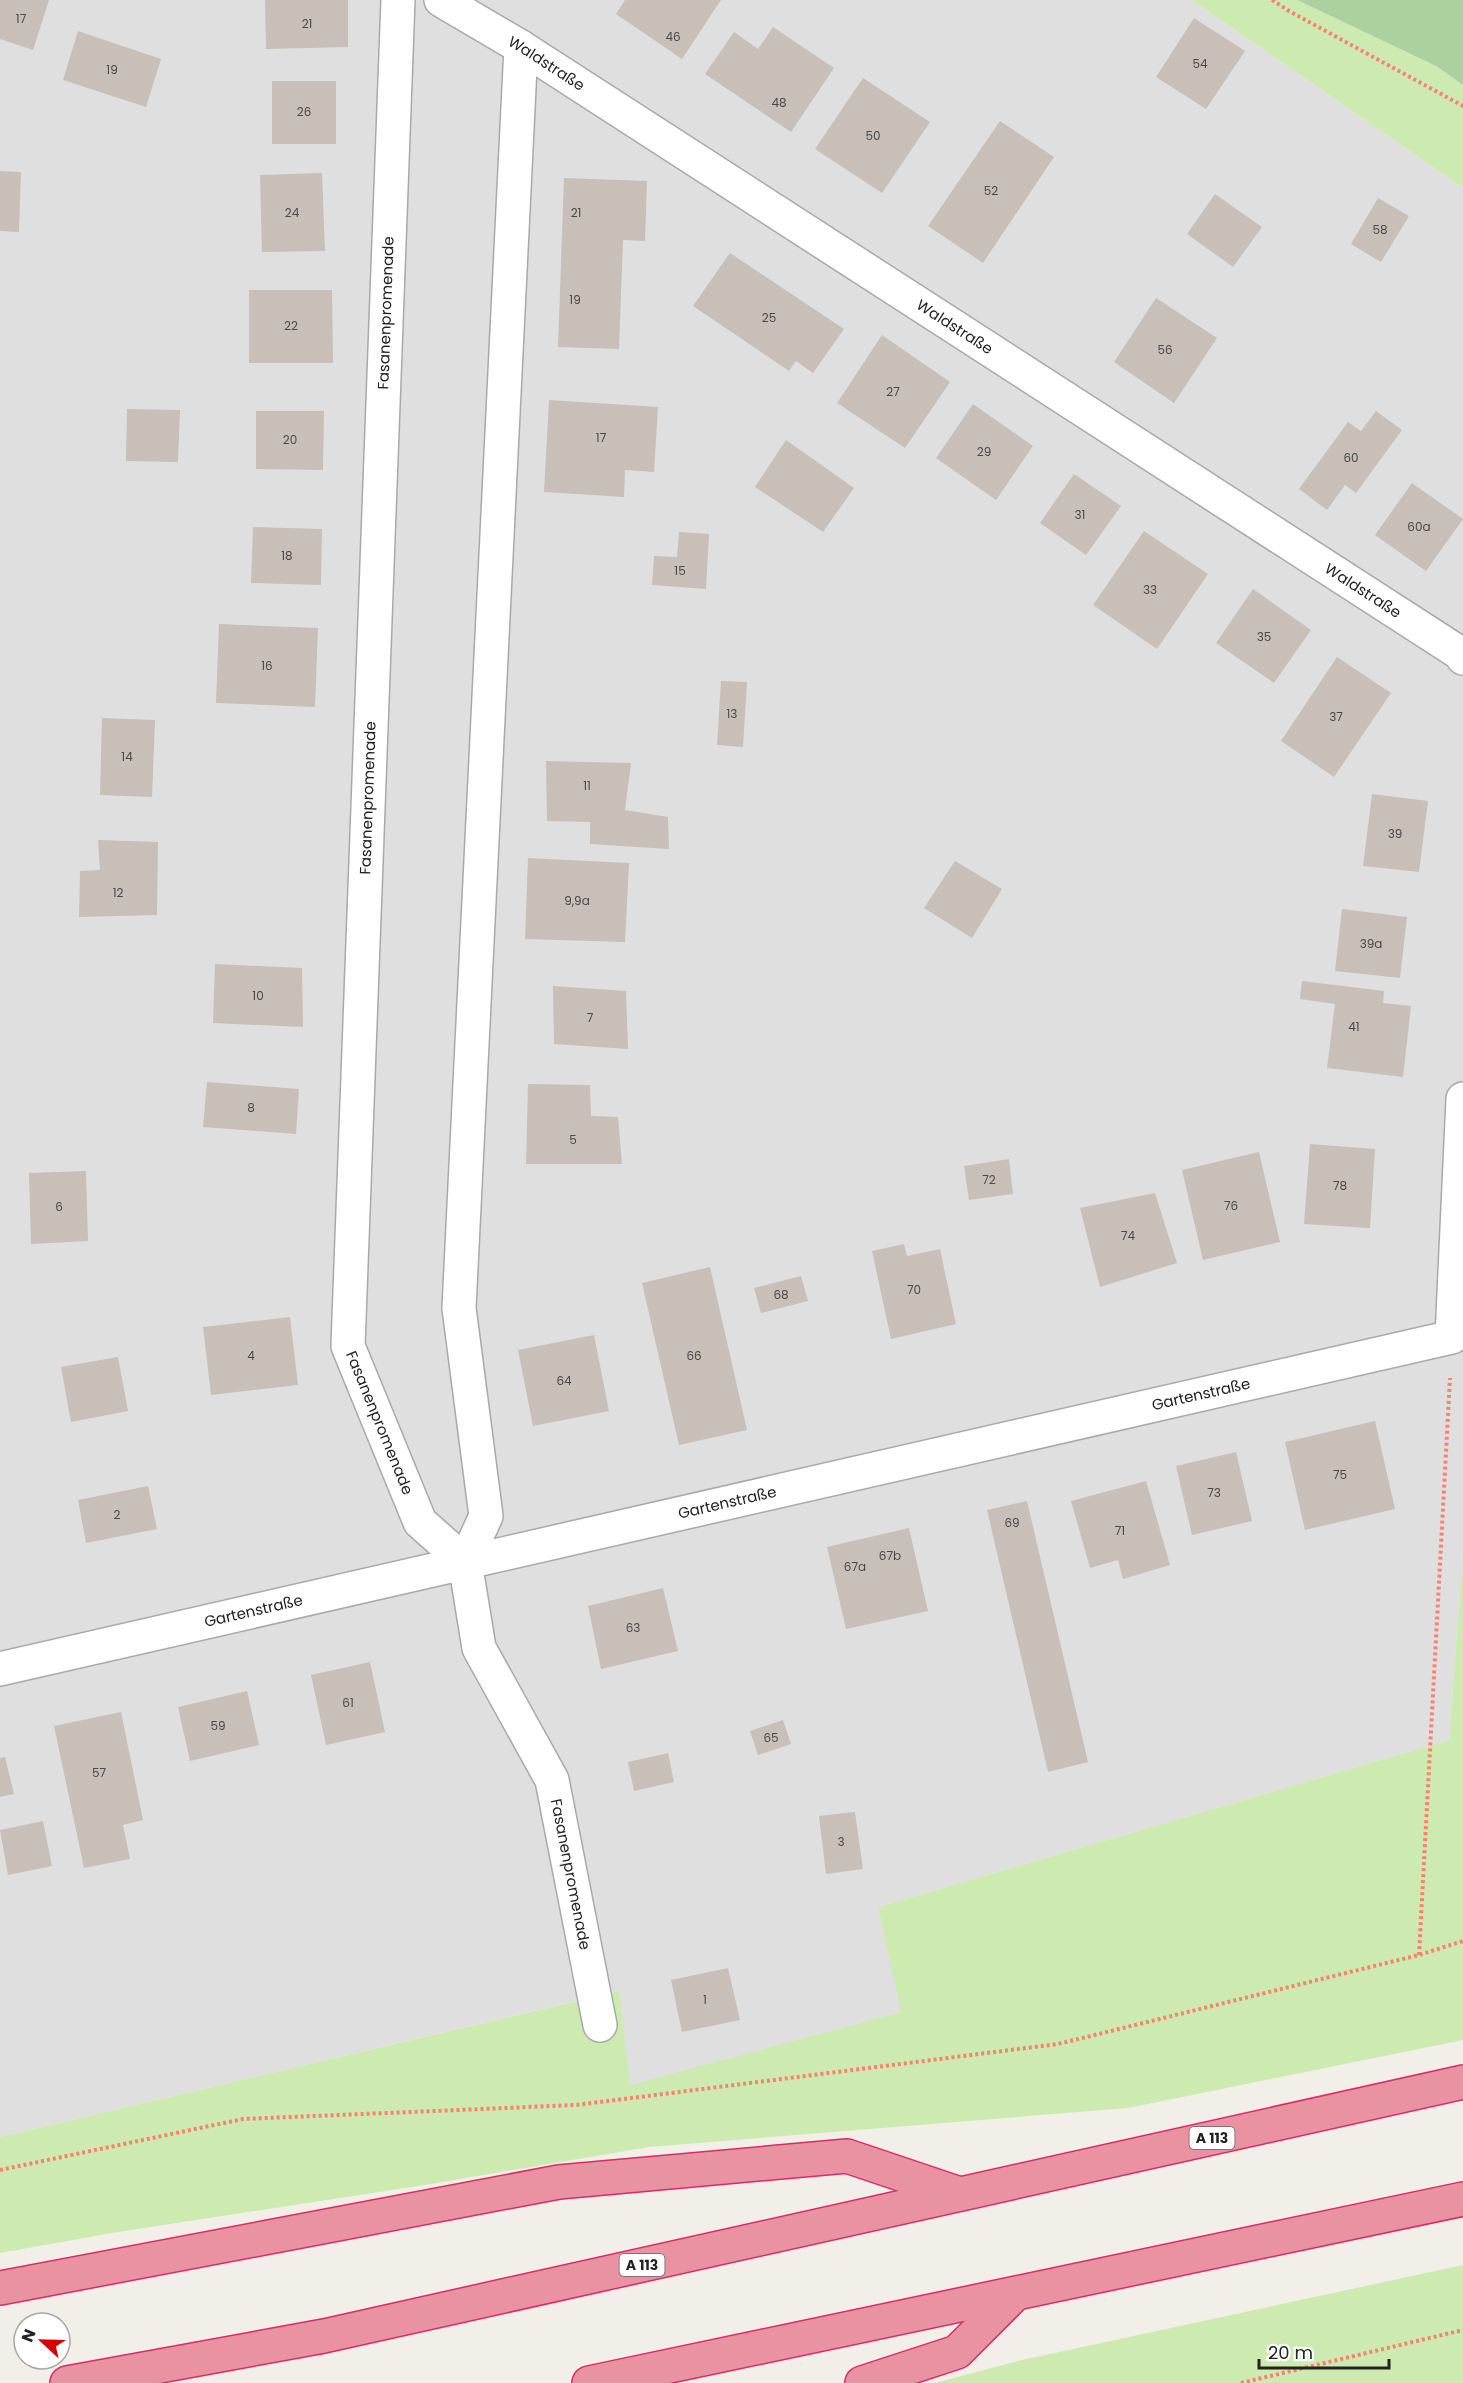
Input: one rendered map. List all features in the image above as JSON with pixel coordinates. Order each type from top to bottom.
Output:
[{"type":"highway","name":"A 113","points":[[67,2383],[324,2336],[1463,2082]]},
{"type":"highway","points":[[0,2288],[559,2182],[846,2156],[960,2194]]},
{"type":"highway","points":[[589,2383],[1463,2199]]},
{"type":"highway","points":[[862,2383],[957,2352],[1014,2295]]},
{"type":"street","name":"Fasanenpromenade","points":[[398,0],[348,1346],[420,1522],[465,1562],[479,1648],[552,1780],[600,2025]]},
{"type":"street","name":"Waldstraße","points":[[441,0],[521,48],[1461,654],[1463,658]]},
{"type":"street","points":[[465,1562],[486,1516],[459,1308],[521,48]]},
{"type":"street","points":[[1452,1337],[1463,1099]]},
{"type":"street","name":"Gartenstraße","points":[[0,1669],[1452,1337]]},
{"type":"path","points":[[1272,0],[1463,106]]},
{"type":"path","points":[[1419,1955],[1452,1337]]},
{"type":"path","points":[[0,2170],[243,2119],[576,2105],[1058,2044],[1419,1955],[1463,1941]]},
{"type":"path","points":[[1241,2383],[1463,2330]]},
{"type":"shaded area","points":[[0,0],[1192,0],[1463,188],[1463,1552],[1449,1740],[878,1907],[902,2012],[630,2086],[618,1991],[0,2137]]},
{"type":"green space","points":[[1192,0],[1297,0],[1436,66],[1463,85],[1463,188]]},
{"type":"green space","points":[[1297,0],[1463,0],[1463,85],[1436,66]]},
{"type":"green space","points":[[1463,1552],[1463,2040],[1128,2108],[649,2147],[0,2253],[0,2137],[619,1991],[630,2085],[901,2012],[878,1907],[1449,1740]]},
{"type":"green space","points":[[1463,2265],[1463,2383],[935,2383],[1022,2360]]},
{"type":"building","points":[[0,0],[49,0],[33,50],[0,39]]},
{"type":"building","points":[[265,0],[348,0],[348,47],[266,49]]},
{"type":"building","points":[[625,0],[721,0],[682,59],[616,14]]},
{"type":"building","points":[[1194,18],[1245,51],[1206,109],[1156,77]]},
{"type":"building","points":[[773,27],[834,68],[791,132],[705,74],[734,32],[758,49]]},
{"type":"building","points":[[78,31],[161,59],[146,107],[63,80]]},
{"type":"building","points":[[863,78],[930,122],[882,193],[815,149]]},
{"type":"building","points":[[272,81],[336,81],[336,144],[272,144]]},
{"type":"building","points":[[1000,121],[1054,157],[983,263],[928,226]]},
{"type":"building","points":[[0,171],[21,172],[19,232],[0,231]]},
{"type":"building","points":[[322,173],[325,251],[262,252],[260,175]]},
{"type":"building","points":[[564,178],[647,181],[645,241],[623,240],[619,349],[558,347]]},
{"type":"building","points":[[1215,194],[1262,227],[1233,267],[1187,234]]},
{"type":"building","points":[[1378,198],[1409,216],[1381,262],[1351,244]]},
{"type":"building","points":[[730,253],[844,329],[813,373],[796,361],[789,371],[693,306]]},
{"type":"building","points":[[249,290],[332,290],[333,363],[249,363]]},
{"type":"building","points":[[1156,298],[1217,338],[1174,403],[1114,362]]},
{"type":"building","points":[[882,335],[950,382],[905,448],[837,403]]},
{"type":"building","points":[[549,400],[658,407],[654,472],[625,470],[624,497],[544,492]]},
{"type":"building","points":[[973,404],[1033,446],[996,500],[936,458]]},
{"type":"building","points":[[127,409],[180,410],[178,462],[126,461]]},
{"type":"building","points":[[256,411],[324,411],[323,470],[256,469]]},
{"type":"building","points":[[1376,411],[1402,430],[1356,493],[1345,485],[1327,510],[1299,489],[1348,422],[1361,431]]},
{"type":"building","points":[[786,440],[854,488],[823,532],[755,487]]},
{"type":"building","points":[[1074,474],[1121,506],[1086,555],[1040,523]]},
{"type":"building","points":[[1412,483],[1463,519],[1426,571],[1375,535]]},
{"type":"building","points":[[253,527],[322,529],[321,585],[251,583]]},
{"type":"building","points":[[1144,531],[1208,574],[1157,649],[1093,605]]},
{"type":"building","points":[[679,532],[709,534],[706,589],[652,585],[654,556],[677,557]]},
{"type":"building","points":[[1253,589],[1311,630],[1274,683],[1216,643]]},
{"type":"building","points":[[219,624],[318,628],[315,707],[216,703]]},
{"type":"building","points":[[1337,657],[1391,693],[1334,777],[1281,741]]},
{"type":"building","points":[[721,681],[747,682],[743,747],[717,745]]},
{"type":"building","points":[[102,718],[155,720],[152,797],[100,795]]},
{"type":"building","points":[[546,761],[631,763],[625,810],[668,817],[669,849],[590,844],[590,822],[547,821]]},
{"type":"building","points":[[1372,794],[1428,801],[1419,872],[1363,866]]},
{"type":"building","points":[[98,840],[158,842],[157,915],[79,917],[80,871],[100,870]]},
{"type":"building","points":[[528,858],[629,863],[625,942],[525,939]]},
{"type":"building","points":[[955,861],[1002,889],[972,938],[924,908]]},
{"type":"building","points":[[1342,909],[1407,917],[1400,978],[1335,971]]},
{"type":"building","points":[[215,964],[302,968],[303,1027],[213,1023]]},
{"type":"building","points":[[1302,981],[1384,991],[1383,1003],[1411,1006],[1403,1077],[1327,1068],[1335,1004],[1300,999]]},
{"type":"building","points":[[553,986],[626,991],[628,1049],[554,1044]]},
{"type":"building","points":[[207,1082],[299,1089],[296,1134],[203,1127]]},
{"type":"building","points":[[528,1084],[590,1085],[591,1116],[618,1117],[622,1164],[526,1164]]},
{"type":"building","points":[[1310,1144],[1375,1149],[1370,1228],[1304,1224]]},
{"type":"building","points":[[1259,1152],[1280,1242],[1203,1260],[1182,1170]]},
{"type":"building","points":[[1009,1159],[1013,1194],[969,1200],[964,1166]]},
{"type":"building","points":[[86,1171],[88,1241],[31,1244],[29,1173]]},
{"type":"building","points":[[1155,1193],[1177,1263],[1100,1287],[1080,1208]]},
{"type":"building","points":[[904,1244],[907,1256],[940,1249],[956,1324],[891,1339],[872,1251]]},
{"type":"building","points":[[710,1267],[747,1430],[679,1445],[642,1283]]},
{"type":"building","points":[[801,1276],[808,1301],[761,1313],[754,1288]]},
{"type":"building","points":[[290,1317],[298,1385],[211,1395],[203,1327]]},
{"type":"building","points":[[594,1335],[609,1411],[533,1426],[518,1350]]},
{"type":"building","points":[[118,1357],[128,1411],[71,1422],[61,1367]]},
{"type":"building","points":[[1375,1421],[1395,1509],[1305,1530],[1285,1442]]},
{"type":"building","points":[[1236,1452],[1252,1521],[1192,1535],[1176,1466]]},
{"type":"building","points":[[1146,1481],[1170,1565],[1123,1579],[1118,1560],[1090,1568],[1071,1501]]},
{"type":"building","points":[[148,1486],[157,1529],[86,1543],[78,1500]]},
{"type":"building","points":[[1027,1501],[1088,1762],[1048,1772],[987,1510]]},
{"type":"building","points":[[909,1528],[928,1611],[846,1629],[827,1547]]},
{"type":"building","points":[[663,1588],[678,1651],[601,1669],[588,1606]]},
{"type":"building","points":[[370,1662],[385,1732],[326,1745],[311,1675]]},
{"type":"building","points":[[247,1691],[259,1745],[190,1761],[178,1707]]},
{"type":"building","points":[[121,1712],[143,1820],[123,1825],[130,1859],[84,1868],[54,1726]]},
{"type":"building","points":[[783,1720],[791,1744],[758,1755],[750,1731]]},
{"type":"building","points":[[668,1753],[674,1782],[634,1791],[628,1762]]},
{"type":"building","points":[[5,1757],[14,1794],[0,1797],[0,1758]]},
{"type":"building","points":[[855,1812],[863,1869],[826,1874],[819,1816]]},
{"type":"building","points":[[43,1821],[52,1866],[8,1875],[0,1830]]},
{"type":"building","points":[[728,1968],[740,2020],[682,2032],[671,1980]]}]
